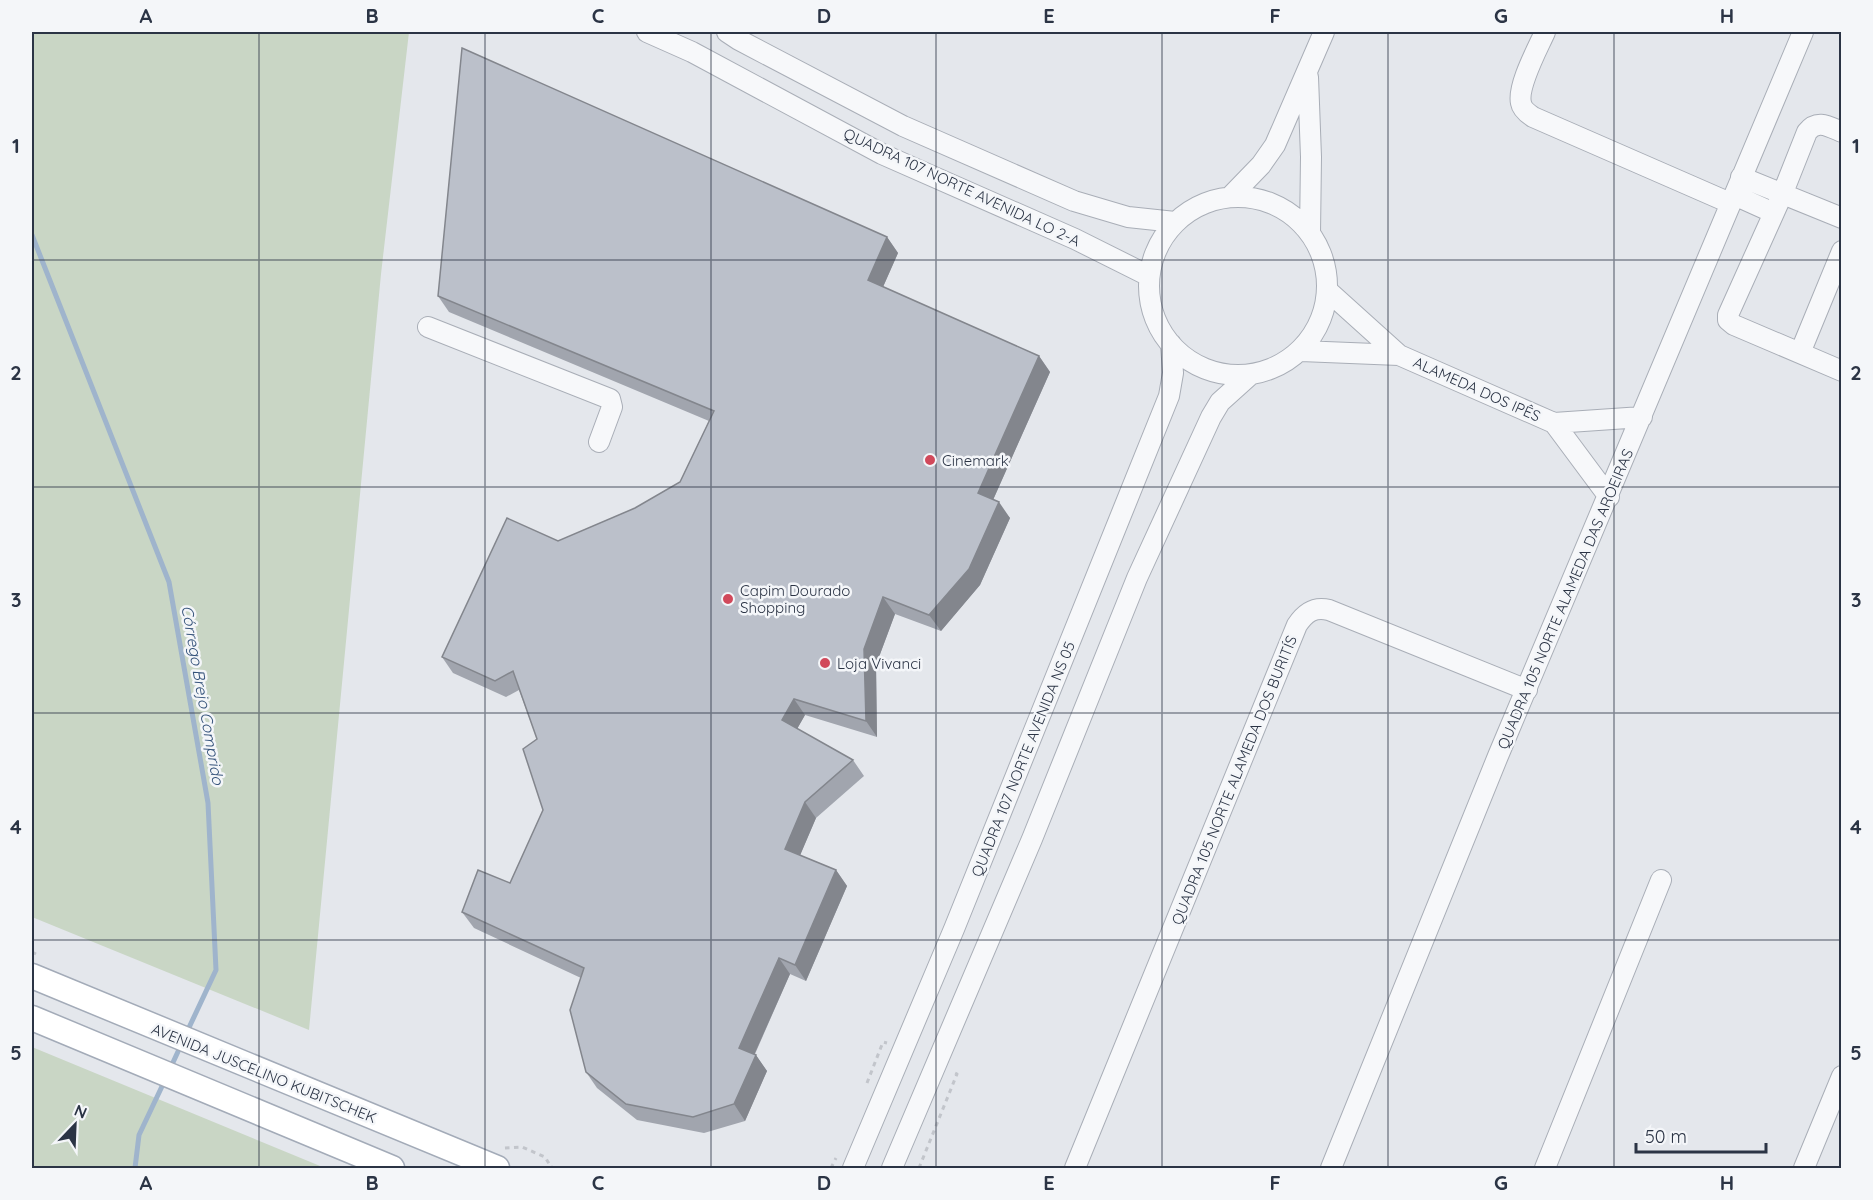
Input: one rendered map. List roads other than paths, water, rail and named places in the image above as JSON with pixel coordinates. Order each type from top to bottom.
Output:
[{"type":"main road","name":"AVENIDA JUSCELINO KUBITSCHEK","points":[[32,976],[496,1168]]},
{"type":"main road","points":[[32,1018],[392,1168]]},
{"type":"street","name":"QUADRA 107 NORTE AVENIDA LO 2-A","points":[[647,32],[702,58],[882,154],[1075,239],[1149,276]]},
{"type":"street","name":"QUADRA 107 NORTE AVENIDA LO 2-A","points":[[727,32],[903,126],[1074,201],[1128,217],[1175,222]]},
{"type":"street","points":[[1545,32],[1522,88],[1521,106],[1526,112],[1533,117],[1735,192],[1774,213]]},
{"type":"street","name":"QUADRA 105 NORTE ALAMEDA DAS AROEIRAS","points":[[1331,1168],[1494,766],[1803,32]]},
{"type":"street","points":[[1230,197],[1261,165],[1275,146],[1308,71],[1315,36]]},
{"type":"street","points":[[1308,71],[1311,157],[1310,233]]},
{"type":"street","points":[[1842,132],[1818,123],[1812,125],[1807,132],[1782,195],[1728,315],[1728,320],[1734,324],[1842,370]]},
{"type":"street","points":[[1735,192],[1782,195],[1842,218]]},
{"type":"street","points":[[1230,197],[1260,199],[1288,212],[1310,233],[1324,260],[1328,291],[1324,313],[1315,333],[1300,351],[1277,367],[1250,375],[1206,369],[1171,344],[1157,324],[1150,300],[1149,276],[1157,247],[1175,222],[1200,204],[1230,197]]},
{"type":"street","points":[[1800,353],[1842,251]]},
{"type":"street","name":"ALAMEDA DOS IPÊS","points":[[1328,291],[1399,355],[1554,423],[1642,417]]},
{"type":"street","points":[[428,327],[609,399],[612,407],[599,442]]},
{"type":"street","name":"QUADRA 107 NORTE AVENIDA NS 05","points":[[853,1168],[959,918],[1169,396],[1173,373],[1171,344]]},
{"type":"street","name":"ALAMEDA DOS IPÊS","points":[[1300,351],[1399,355]]},
{"type":"street","points":[[892,1168],[1032,838],[1137,578],[1210,417],[1220,402],[1250,375]]},
{"type":"street","name":"ALAMEDA DOS IPÊS","points":[[1554,423],[1609,497]]},
{"type":"street","name":"QUADRA 105 NORTE ALAMEDA DOS BURITÍS","points":[[1075,1168],[1303,615],[1318,609],[1329,610],[1527,690]]},
{"type":"street","points":[[1545,1168],[1661,880]]},
{"type":"street","points":[[1804,1168],[1842,1076]]},
{"type":"waterway","name":"Córrego Brejo Comprido","points":[[32,235],[169,582],[208,803],[216,970],[186,1034]]},
{"type":"waterway","name":"Córrego Brejo Comprido","points":[[170,1069],[181,1045]]},
{"type":"waterway","name":"Córrego Brejo Comprido","points":[[135,1168],[139,1135],[165,1080]]},
{"type":"place","name":"Cinemark","points":[[930,460]]},
{"type":"place","name":"Capim Dourado Shopping","points":[[728,599]]},
{"type":"place","name":"Loja Vivanci","points":[[825,663]]}]
